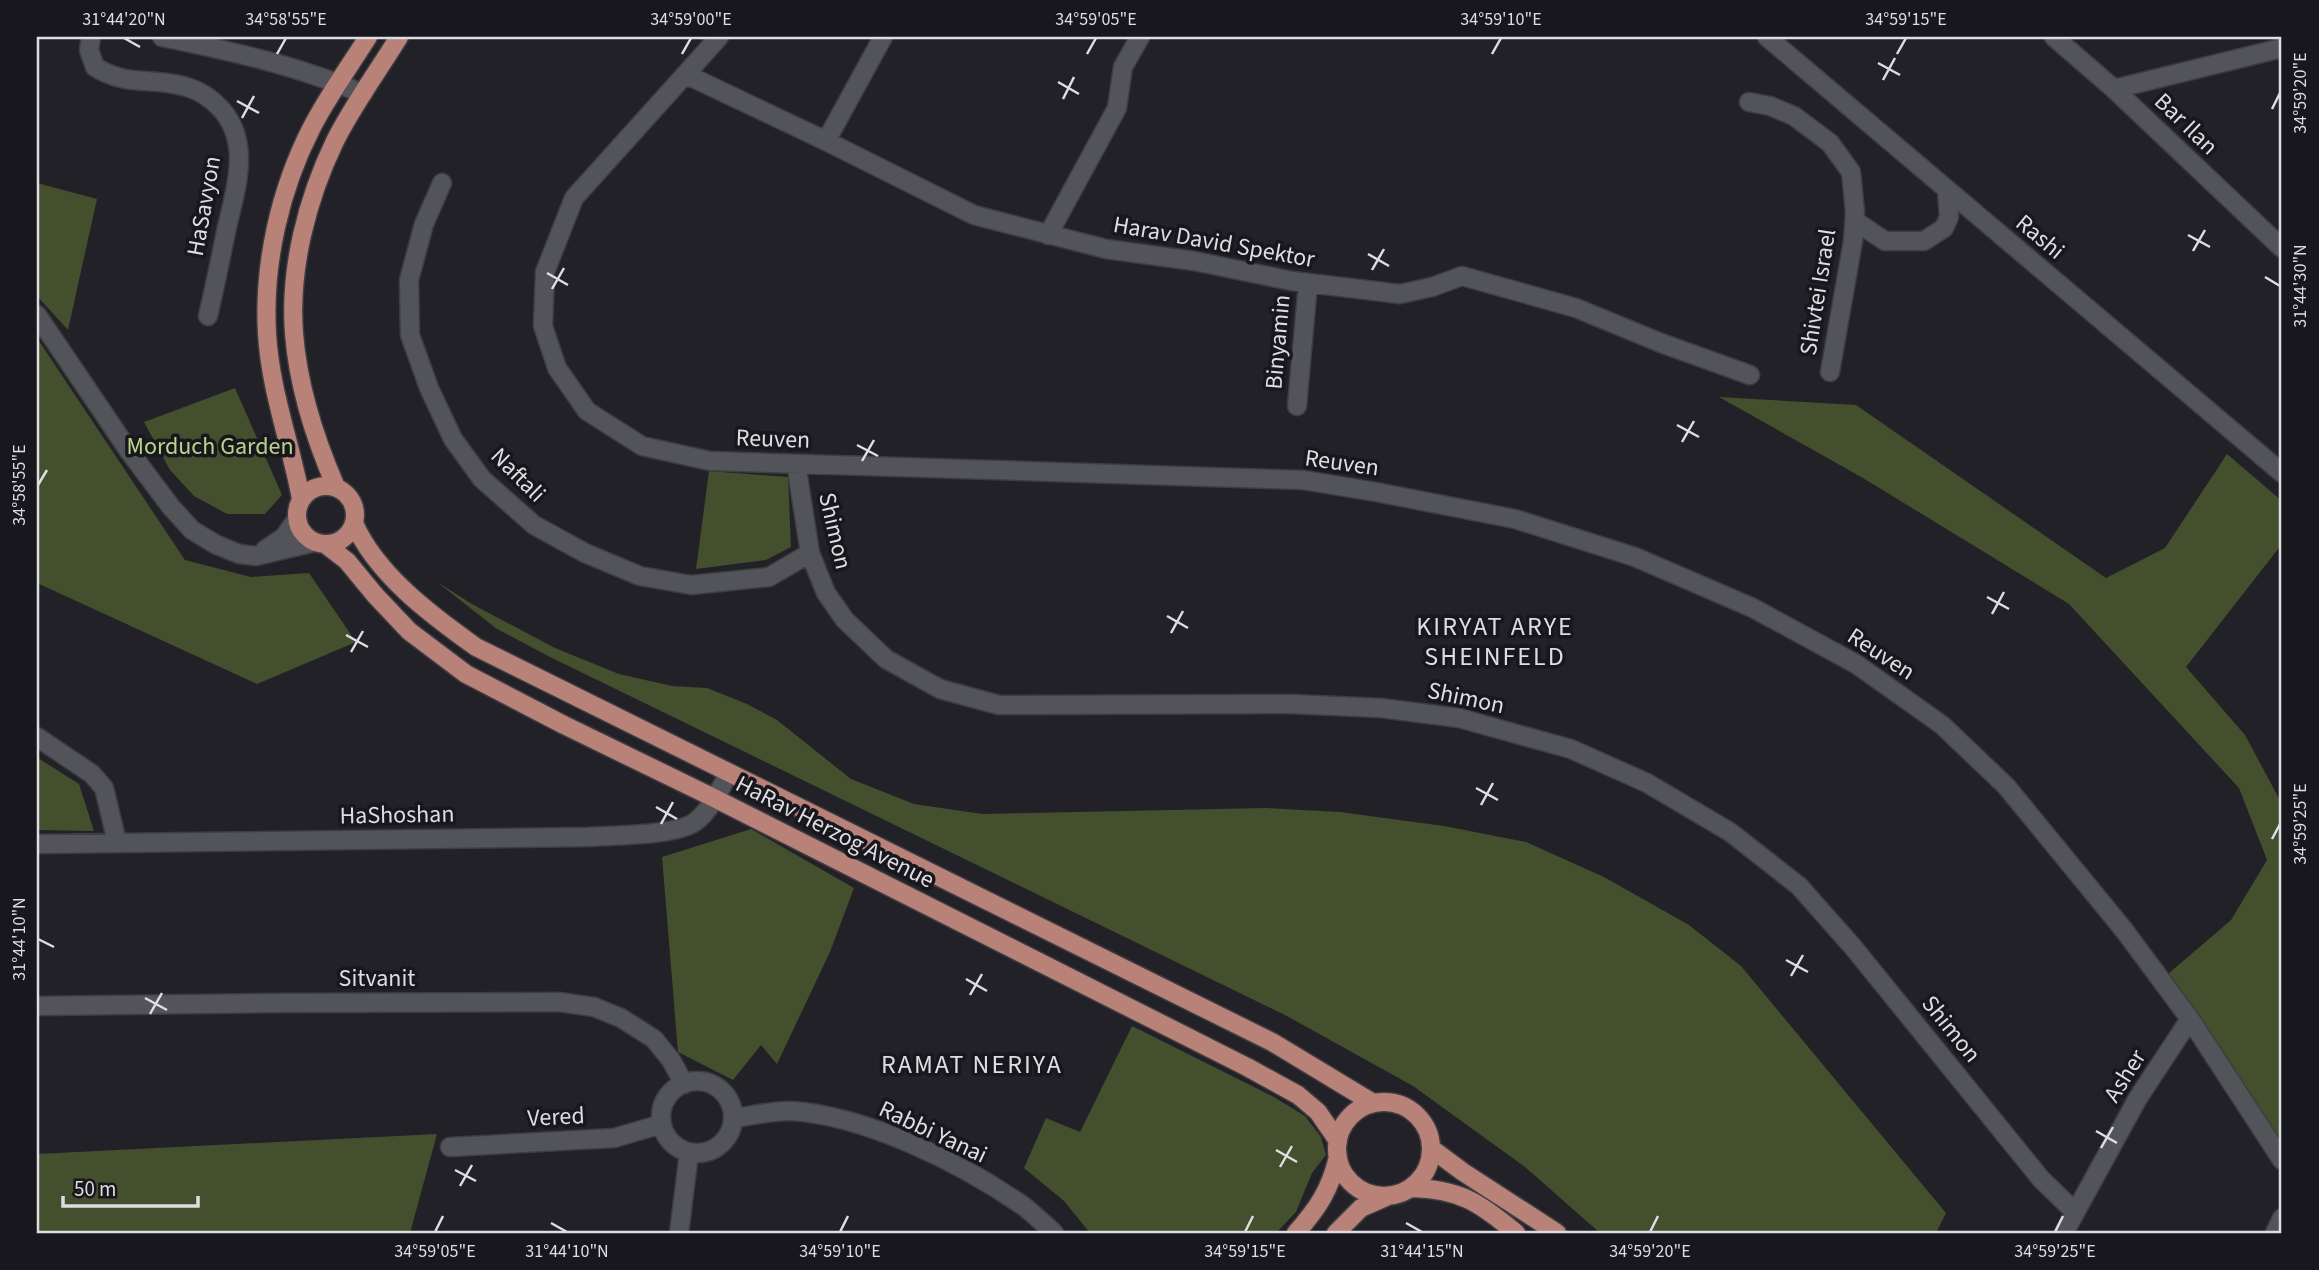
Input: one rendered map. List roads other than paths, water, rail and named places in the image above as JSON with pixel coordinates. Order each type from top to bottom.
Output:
[{"type":"main road","points":[[301,499],[316,487],[335,488],[344,492],[354,506],[354,523],[350,532],[335,543],[320,543],[300,529],[297,519],[301,499],[271,370],[267,333],[272,249],[282,204],[311,129],[368,37]]},
{"type":"main road","points":[[335,488],[308,412],[298,365],[294,332],[299,253],[308,211],[335,141],[400,37]]},
{"type":"main road","name":"HaRav Herzog Avenue","points":[[354,523],[374,559],[425,607],[476,647],[1272,1042],[1373,1103]]},
{"type":"main road","name":"HaRav Herzog Avenue","points":[[320,543],[347,561],[409,631],[466,674],[1247,1067],[1298,1095],[1318,1112],[1338,1149]]},
{"type":"main road","points":[[1296,1233],[1320,1204],[1333,1180],[1343,1126],[1350,1116],[1373,1103],[1394,1103],[1413,1111],[1430,1135],[1430,1164],[1423,1178],[1400,1194],[1362,1208],[1336,1233]]},
{"type":"main road","points":[[1338,1149],[1342,1170],[1350,1182],[1370,1195],[1387,1197]]},
{"type":"main road","points":[[1432,1149],[1462,1172],[1557,1233]]},
{"type":"main road","points":[[1412,1188],[1438,1188],[1470,1199],[1516,1233]]},
{"type":"street","name":"HaSavyon","points":[[91,37],[89,50],[95,67],[125,80],[164,82],[190,87],[212,99],[229,119],[238,141],[240,167],[208,316]]},
{"type":"street","points":[[162,37],[209,41],[338,83],[363,94]]},
{"type":"street","name":"Reuven","points":[[719,37],[574,198],[545,272],[543,326],[557,368],[587,411],[642,446],[710,461],[1303,481],[1376,492],[1515,519],[1635,557],[1753,608],[1856,664],[1942,725],[2006,786],[2123,930],[2190,1019],[2282,1160]]},
{"type":"street","points":[[826,141],[883,37]]},
{"type":"street","points":[[1048,235],[1117,108],[1123,67],[1140,37]]},
{"type":"street","name":"Rashi","points":[[1766,37],[2282,473]]},
{"type":"street","name":"Bar Ilan","points":[[2054,37],[2278,240]]},
{"type":"street","points":[[2114,89],[2282,48]]},
{"type":"street","name":"Harav David Spektor","points":[[687,75],[974,215],[1106,249],[1194,261],[1308,283],[1400,294],[1462,276],[1576,308],[1661,343],[1750,375]]},
{"type":"street","name":"Shivtei Israel","points":[[1749,102],[1770,106],[1794,116],[1830,144],[1851,172],[1854,221],[1830,372]]},
{"type":"street","name":"Naftali","points":[[442,183],[425,224],[409,280],[410,335],[429,388],[453,439],[482,480],[534,525],[585,554],[640,576],[691,585],[769,577],[810,553]]},
{"type":"street","name":"Shivtei Israel","points":[[1854,221],[1885,241],[1924,241],[1944,228],[1949,217],[1947,191]]},
{"type":"street","name":"Binyamin","points":[[1297,406],[1308,283]]},
{"type":"street","points":[[37,315],[129,452],[192,530],[239,554],[256,556],[320,543]]},
{"type":"street","name":"Shimon","points":[[796,464],[810,553],[826,593],[845,620],[886,659],[940,690],[999,705],[1291,704],[1381,708],[1446,716],[1571,749],[1647,783],[1730,832],[1799,887],[1853,947],[2041,1179],[2076,1212]]},
{"type":"street","points":[[256,556],[284,537],[297,519]]},
{"type":"street","points":[[37,737],[92,774],[104,788],[117,842]]},
{"type":"street","name":"HaShoshan","points":[[37,844],[600,836],[683,828],[697,821],[729,773]]},
{"type":"street","name":"Sitvanit","points":[[37,1006],[559,1003],[594,1007],[621,1018],[654,1039],[671,1060],[684,1084]]},
{"type":"street","name":"Asher","points":[[2064,1233],[2138,1098],[2190,1019]]},
{"type":"street","points":[[691,1081],[716,1086],[723,1092],[730,1103],[734,1118],[729,1135],[721,1144],[704,1153],[689,1153],[671,1142],[664,1132],[660,1116],[663,1104],[672,1091],[691,1081]]},
{"type":"street","name":"Rabbi Yanai","points":[[734,1118],[789,1111],[836,1117],[893,1135],[974,1176],[1023,1206],[1054,1233]]},
{"type":"street","name":"Vered","points":[[450,1147],[614,1138],[662,1124]]},
{"type":"street","points":[[679,1233],[689,1153]]},
{"type":"street","points":[[2275,1233],[2282,1219]]},
{"type":"district","name":"KIRYAT ARYE SHEINFELD","points":[[1495,641]]},
{"type":"district","name":"RAMAT NERIYA","points":[[972,1064]]},
{"type":"park label","name":"Morduch Garden","points":[[210,446]]}]
